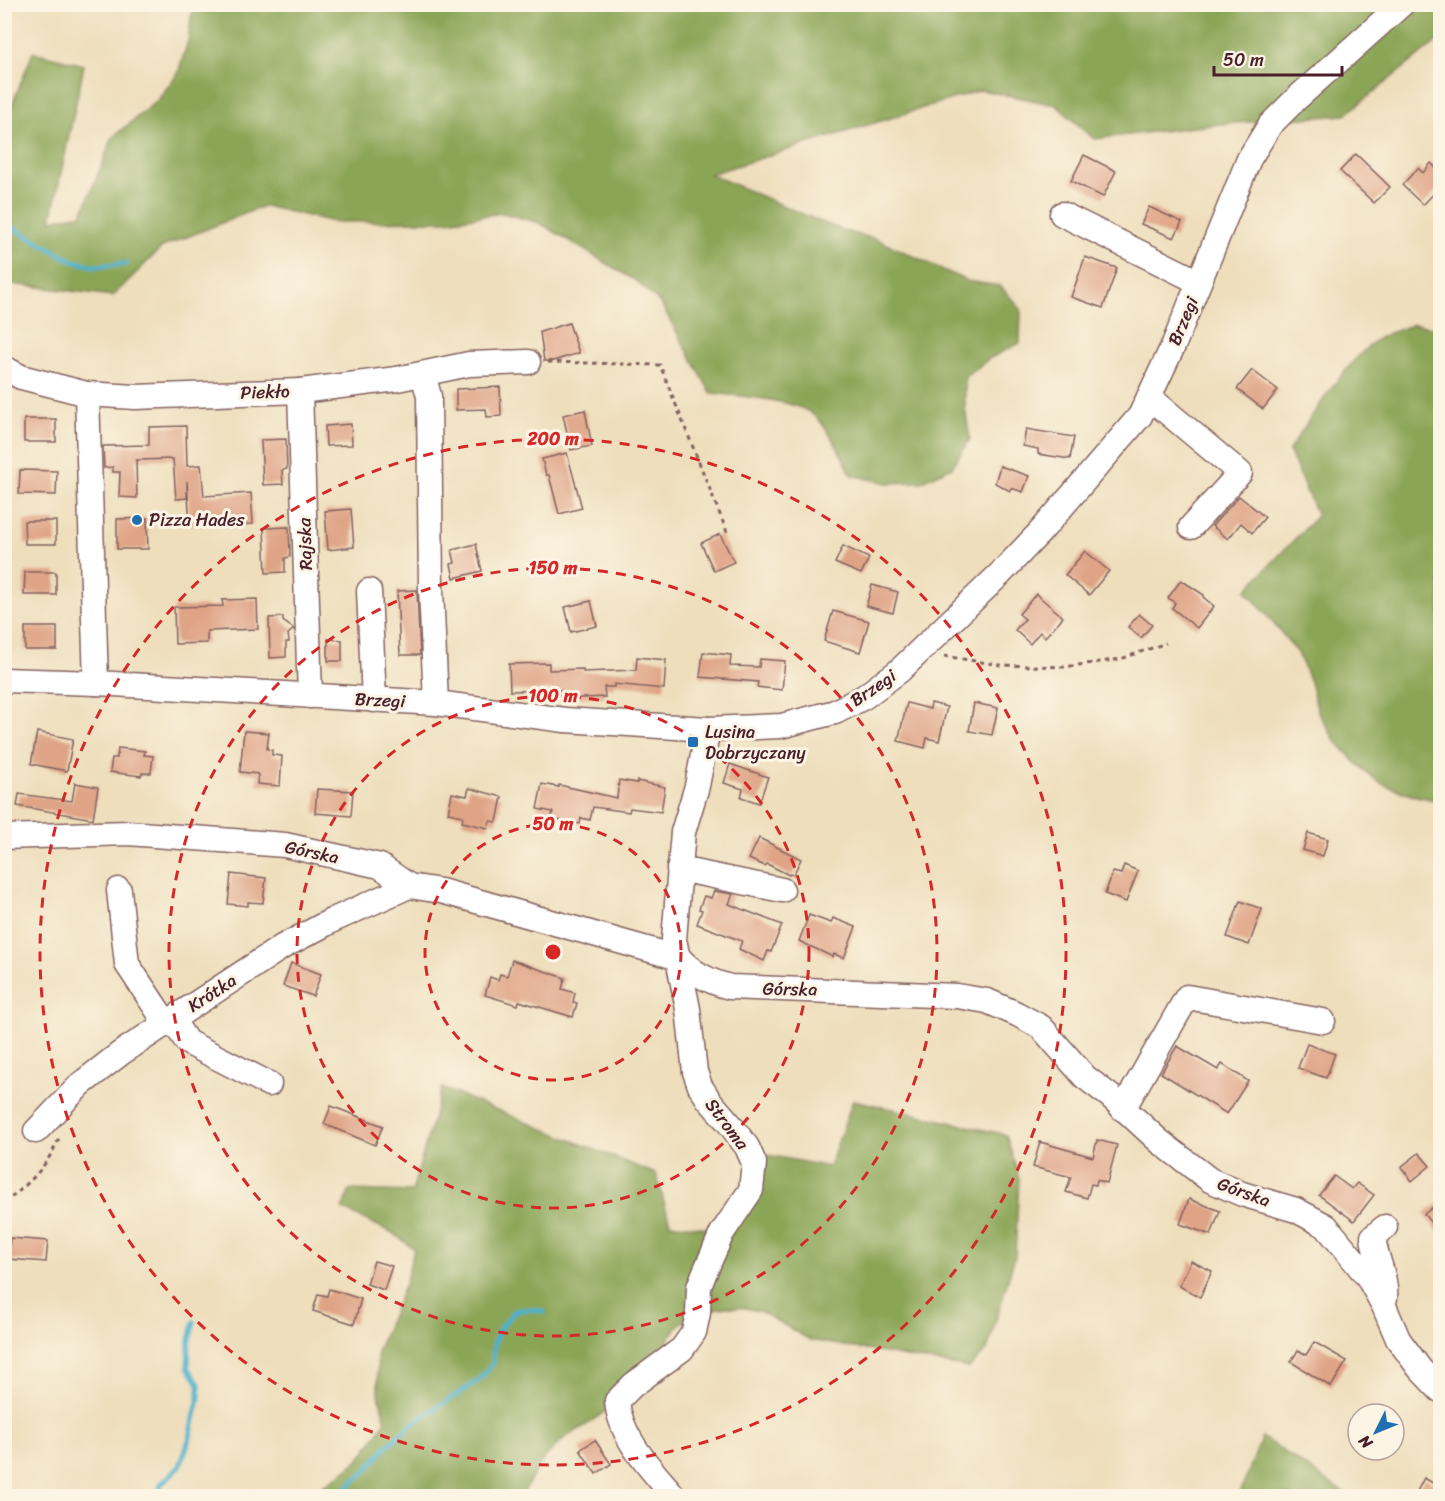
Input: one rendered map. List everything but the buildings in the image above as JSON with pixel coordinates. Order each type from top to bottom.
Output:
[{"type":"street","name":"Brzegi","points":[[4,680],[96,683],[436,703],[565,720],[708,729],[781,726],[835,712],[864,698],[899,671],[1001,573],[1042,530],[1140,416],[1199,282],[1249,159],[1270,125],[1402,4]]},
{"type":"street","points":[[1062,214],[1199,282]]},
{"type":"street","name":"Piekło","points":[[4,368],[21,377],[87,394],[135,397],[300,391],[397,379],[469,364],[528,362]]},
{"type":"street","points":[[423,374],[429,396],[431,589],[436,703]]},
{"type":"street","name":"Rajska","points":[[300,391],[310,696]]},
{"type":"street","points":[[87,394],[96,683]]},
{"type":"street","points":[[1149,398],[1240,473],[1191,527]]},
{"type":"street","points":[[369,591],[375,700]]},
{"type":"street","name":"Stroma","points":[[674,1497],[647,1465],[624,1430],[618,1417],[617,1401],[633,1385],[682,1349],[694,1332],[698,1313],[699,1287],[722,1233],[751,1190],[754,1163],[747,1148],[700,1086],[695,1072],[679,958],[674,939],[683,832],[697,786],[708,729]]},
{"type":"street","name":"Górska","points":[[4,837],[128,833],[285,845],[380,866],[409,886],[452,894],[679,958],[688,968],[713,983],[730,987],[957,996],[987,1001],[1041,1027],[1085,1077],[1184,1162],[1210,1180],[1242,1194],[1296,1209],[1326,1226],[1368,1277],[1398,1339],[1420,1369],[1440,1390]]},
{"type":"street","points":[[679,869],[782,890]]},
{"type":"street","name":"Krótka","points":[[36,1131],[81,1084],[121,1053],[282,947],[354,910],[409,886]]},
{"type":"street","points":[[119,890],[127,964],[169,1022],[187,1042],[269,1084]]},
{"type":"street","points":[[1123,1109],[1187,997],[1323,1021]]},
{"type":"street","points":[[1384,1306],[1386,1288],[1374,1249],[1373,1237],[1385,1227]]},
{"type":"path","points":[[528,362],[660,365],[727,532]]},
{"type":"path","points":[[919,652],[1000,665],[1065,667],[1121,659],[1166,643]]},
{"type":"green space","points":[[193,5],[1440,5],[1440,39],[1345,115],[1220,124],[1094,139],[1056,105],[981,90],[710,174],[844,231],[876,239],[967,281],[1000,286],[1021,309],[1020,343],[990,358],[965,377],[965,408],[970,439],[952,467],[921,482],[887,483],[852,475],[826,429],[815,416],[806,410],[766,399],[711,393],[661,304],[636,281],[540,223],[503,213],[446,221],[334,222],[264,206],[162,247],[113,296],[5,283],[4,125],[33,52],[84,65],[51,220],[82,214],[113,137],[158,100],[178,73],[188,41]]},
{"type":"green space","points":[[1414,324],[1440,329],[1440,801],[1411,795],[1380,783],[1356,763],[1334,739],[1318,712],[1310,682],[1298,653],[1246,590],[1317,516],[1289,450],[1330,390],[1354,360],[1379,338]]},
{"type":"green space","points":[[442,1088],[656,1174],[670,1223],[708,1228],[769,1155],[829,1167],[853,1100],[1006,1135],[1019,1178],[1015,1256],[987,1350],[969,1368],[810,1340],[762,1312],[745,1308],[726,1307],[708,1310],[693,1315],[679,1325],[669,1338],[647,1381],[566,1437],[549,1453],[521,1496],[306,1496],[334,1479],[360,1459],[385,1422],[378,1389],[377,1352],[405,1284],[414,1249],[393,1233],[342,1209],[350,1190],[412,1192]]},
{"type":"green space","points":[[1262,1437],[1349,1496],[1239,1496]]},
{"type":"waterway","points":[[4,223],[73,261],[94,266],[126,264]]},
{"type":"waterway","points":[[336,1496],[367,1470],[386,1447],[412,1424],[479,1380],[493,1363],[494,1343],[500,1328],[515,1311],[530,1309],[544,1312]]},
{"type":"waterway","points":[[158,1496],[161,1484],[180,1466],[190,1437],[199,1397],[199,1384],[188,1367],[189,1344],[194,1322]]},
{"type":"place","name":"Pizza Hades","points":[[137,520]]},
{"type":"place","name":"Lusina Dobrzyczany","points":[[693,742]]}]
